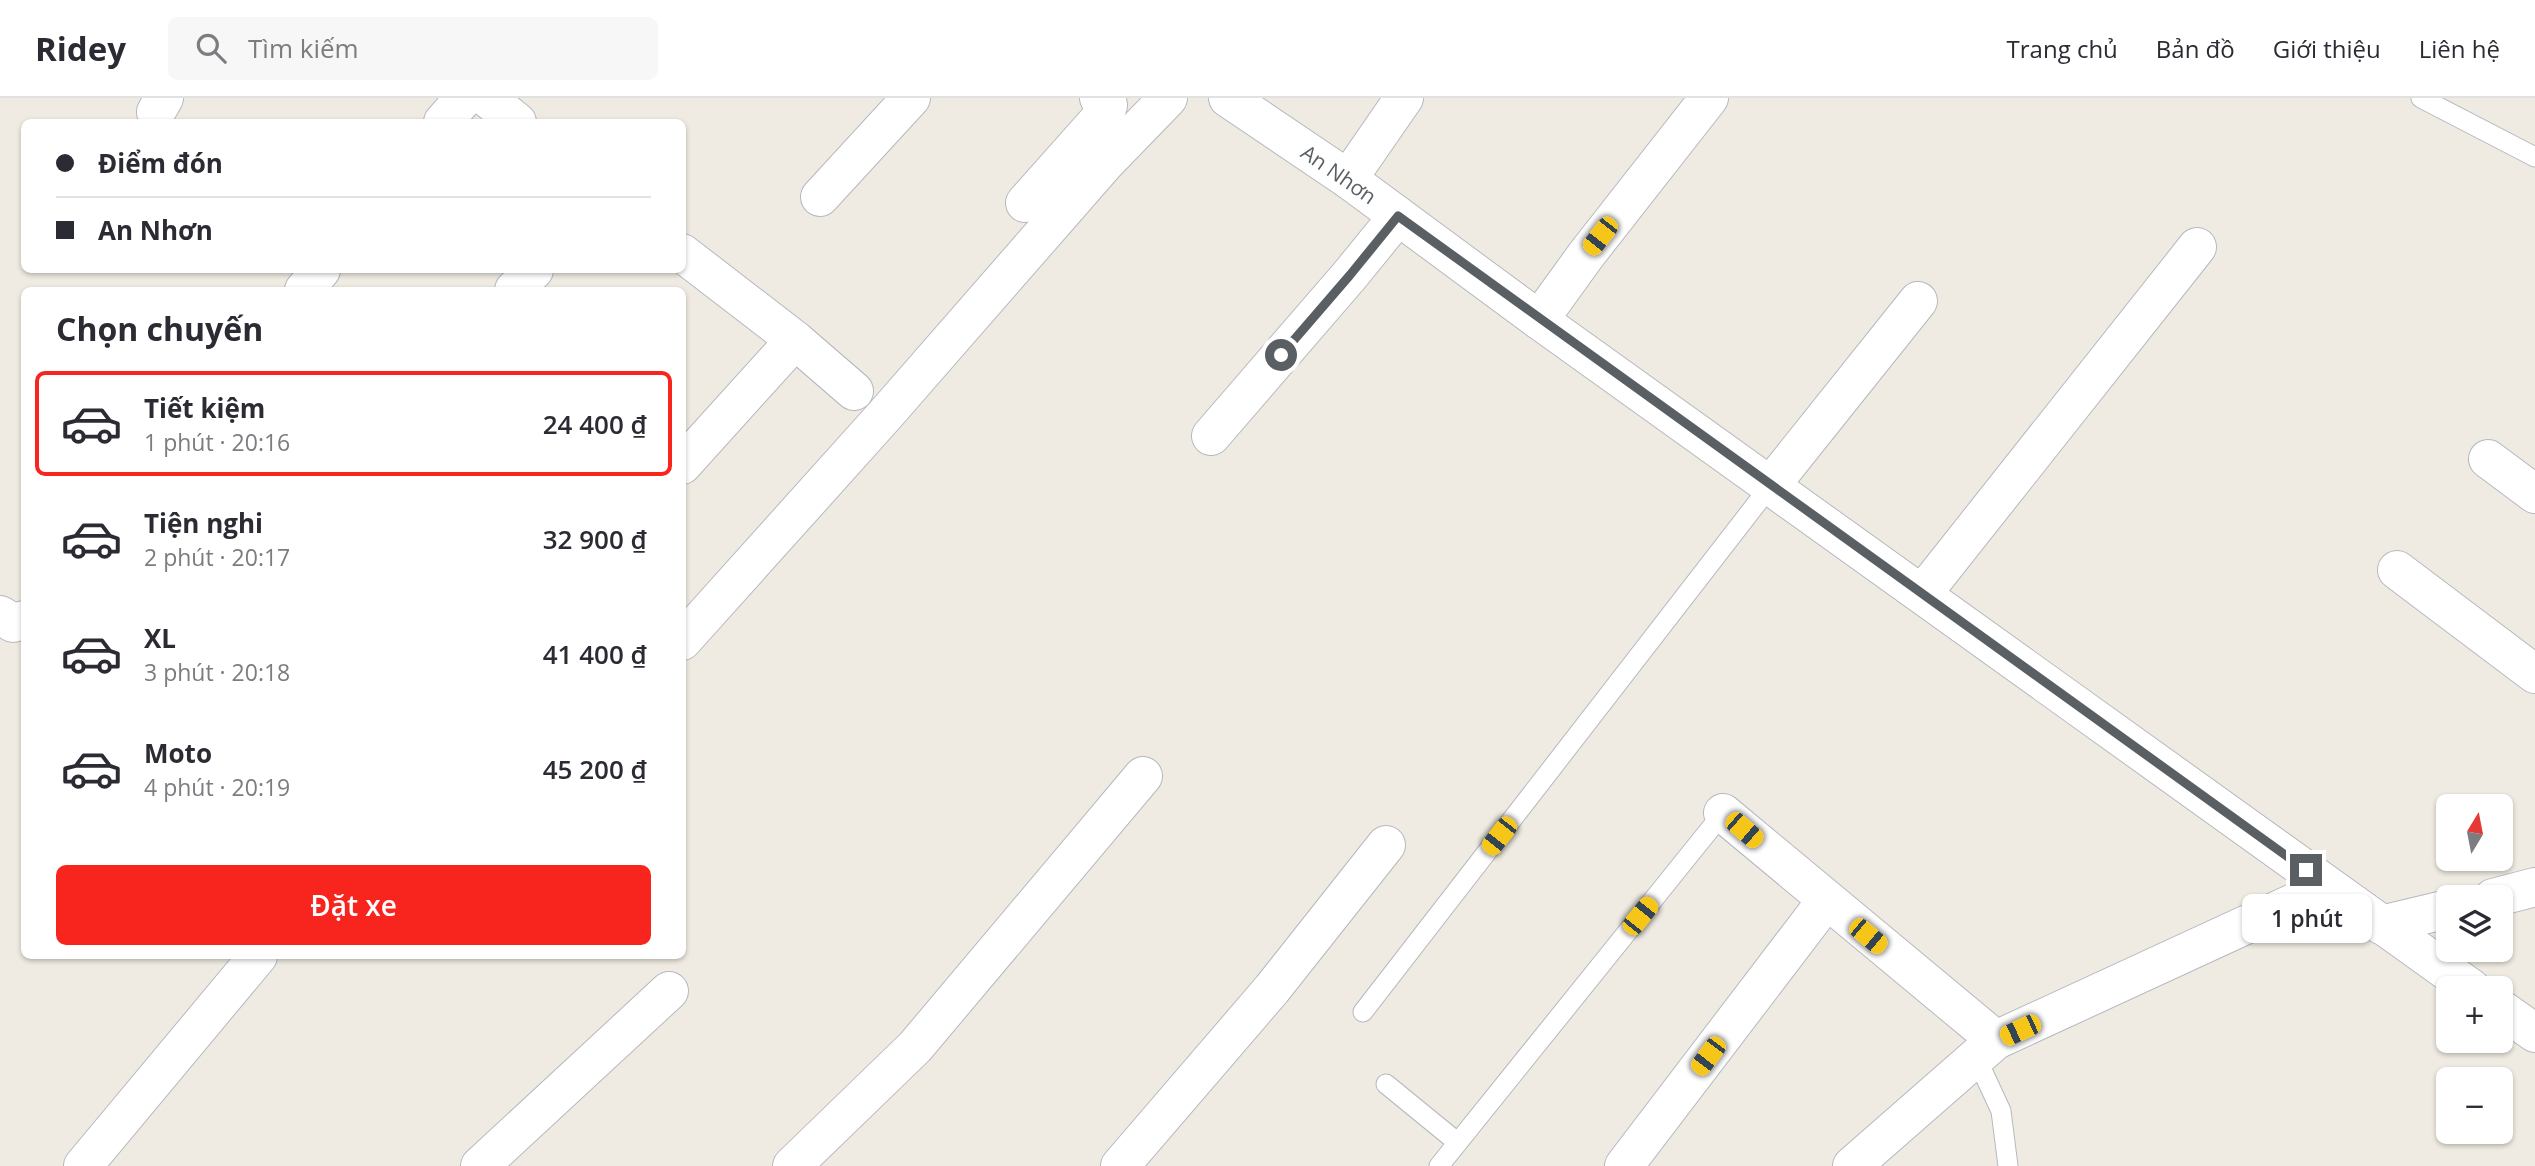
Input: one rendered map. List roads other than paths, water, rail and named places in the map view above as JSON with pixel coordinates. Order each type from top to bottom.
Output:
[{"type":"street","points":[[446,119],[464,98]]},
{"type":"street","points":[[487,98],[513,119]]},
{"type":"street","points":[[820,197],[911,98]]},
{"type":"street","points":[[1025,203],[1106,112],[1108,105],[1099,98]]},
{"type":"street","points":[[686,637],[885,415],[1105,163],[1168,98]]},
{"type":"street","name":"An Nhơn","points":[[1227,98],[1348,179],[1539,320],[2454,976]]},
{"type":"street","points":[[1348,179],[1404,98]]},
{"type":"street","points":[[1539,320],[1586,255],[1709,98]]},
{"type":"street","points":[[1211,436],[1398,216]]},
{"type":"street","points":[[1923,593],[2197,247]]},
{"type":"street","points":[[686,256],[796,340],[854,391]]},
{"type":"street","points":[[307,287],[318,273]]},
{"type":"street","points":[[517,287],[531,273]]},
{"type":"street","points":[[1771,485],[1919,301]]},
{"type":"street","points":[[686,461],[796,340]]},
{"type":"street","points":[[2488,459],[2535,494]]},
{"type":"street","points":[[2397,570],[2535,674]]},
{"type":"street","points":[[0,615],[12,623],[21,621]]},
{"type":"street","points":[[792,1166],[915,1047],[1143,776]]},
{"type":"street","points":[[1723,813],[1826,901],[1986,1049]]},
{"type":"street","points":[[1120,1166],[1272,989],[1386,845]]},
{"type":"street","points":[[1852,1166],[1986,1049],[2328,887]]},
{"type":"street","points":[[2513,893],[2535,887]]},
{"type":"street","points":[[1624,1166],[1826,901]]},
{"type":"street","points":[[2381,925],[2436,912]]},
{"type":"street","points":[[83,1166],[256,959]]},
{"type":"street","points":[[480,1166],[669,991]]},
{"type":"street","points":[[2513,1017],[2535,1033]]},
{"type":"lane","points":[[2421,98],[2535,157]]},
{"type":"lane","points":[[1363,1012],[1771,485]]},
{"type":"lane","points":[[1439,1166],[1723,813]]},
{"type":"lane","points":[[1986,1049],[2001,1111],[2008,1166]]},
{"type":"lane","points":[[1386,1084],[1457,1142]]}]
